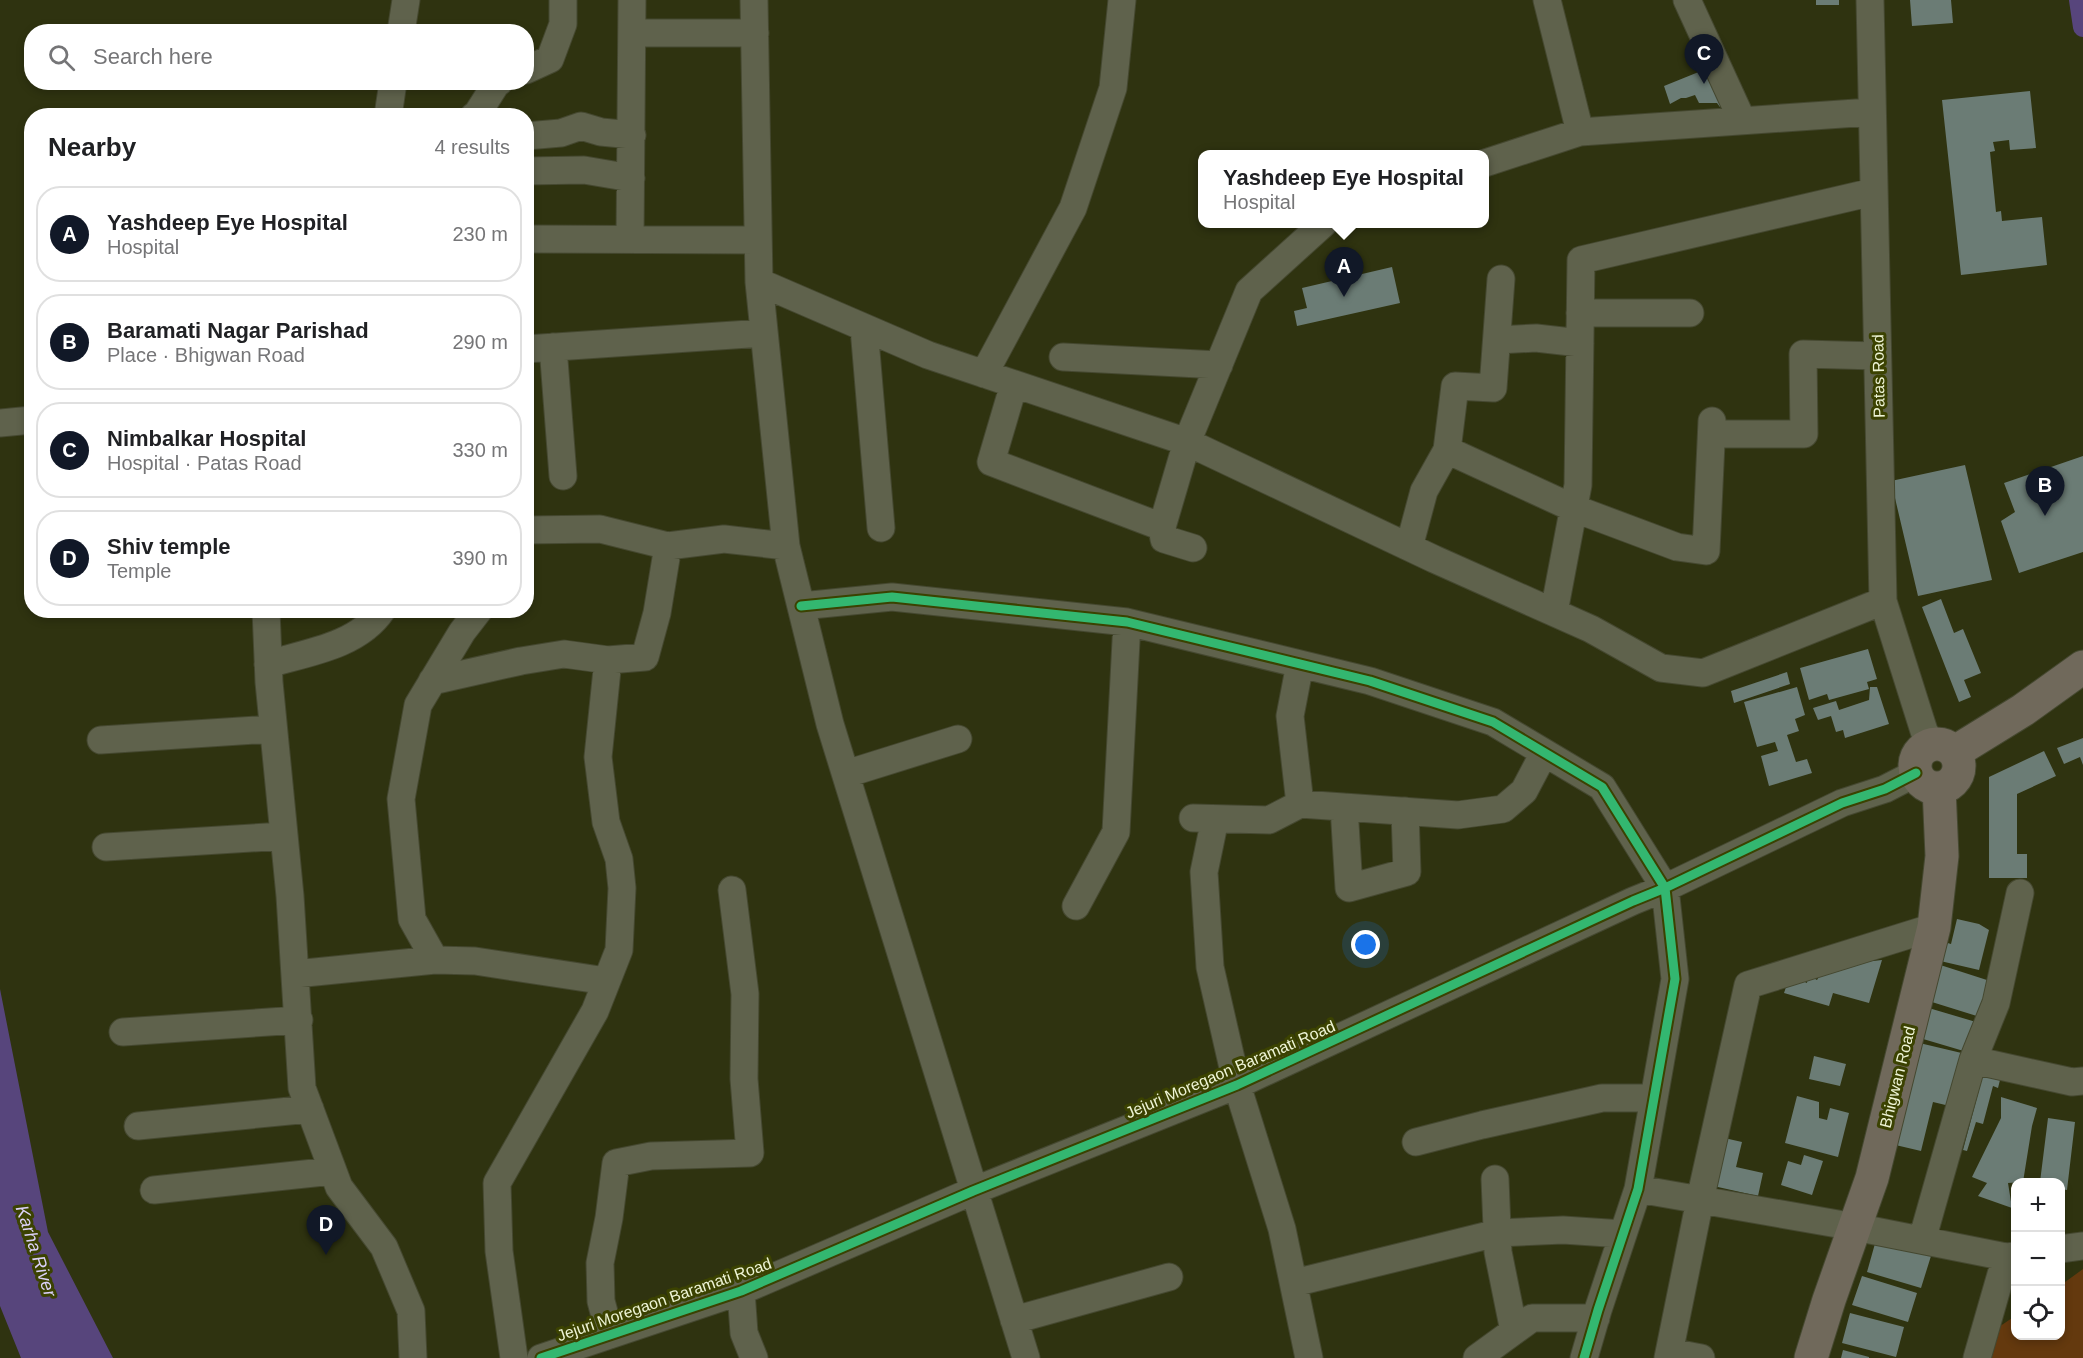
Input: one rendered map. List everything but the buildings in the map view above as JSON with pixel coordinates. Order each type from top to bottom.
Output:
[{"type":"main road","points":[[1927,781],[1915,759],[1924,747],[1943,748],[2024,710],[2083,667]]},
{"type":"main road","name":"Bhigwan Road","points":[[1811,1358],[1829,1299],[1872,1178],[1934,927],[1942,856],[1927,781]]},
{"type":"street","points":[[402,24],[406,0]]},
{"type":"street","points":[[534,66],[550,59],[563,24],[563,0]]},
{"type":"street","points":[[630,239],[633,0]]},
{"type":"street","points":[[754,0],[759,282],[786,546],[830,724],[1026,1358]]},
{"type":"street","points":[[984,374],[1073,208],[1113,87],[1122,0]]},
{"type":"street","points":[[1547,0],[1580,132]]},
{"type":"street","points":[[1688,0],[1742,120]]},
{"type":"street","name":"Patas Road","points":[[1870,0],[1883,601],[1924,731],[1943,748]]},
{"type":"street","points":[[633,33],[754,33]]},
{"type":"street","points":[[389,108],[392,90]]},
{"type":"street","points":[[481,108],[492,90]]},
{"type":"street","points":[[1489,162],[1580,132],[1871,111]]},
{"type":"street","points":[[534,135],[561,133],[580,126],[601,132],[632,135]]},
{"type":"street","points":[[534,171],[584,170],[631,178]]},
{"type":"street","points":[[1554,612],[1578,484],[1581,261],[1873,192]]},
{"type":"street","points":[[1193,548],[1164,539],[1162,527],[1187,442],[1248,291],[1319,228]]},
{"type":"street","points":[[534,239],[758,240]]},
{"type":"street","points":[[1409,547],[1424,491],[1447,450],[1455,386],[1493,388],[1501,279]]},
{"type":"street","points":[[759,282],[928,355],[1187,442],[1409,547],[1591,628],[1661,668],[1703,673],[1883,601]]},
{"type":"street","points":[[1580,313],[1690,313]]},
{"type":"street","points":[[864,328],[881,528]]},
{"type":"street","points":[[534,348],[764,333]]},
{"type":"street","points":[[1497,340],[1536,338],[1580,343]]},
{"type":"street","points":[[553,347],[563,476]]},
{"type":"street","points":[[1447,450],[1573,508],[1677,547],[1706,551],[1712,427],[1804,434],[1803,354],[1877,356]]},
{"type":"street","points":[[1063,357],[1219,364]]},
{"type":"street","points":[[1014,384],[991,462],[1162,527]]},
{"type":"street","points":[[0,423],[24,421]]},
{"type":"street","points":[[534,530],[600,529],[668,546],[724,539],[786,546]]},
{"type":"street","points":[[432,681],[564,654],[608,660],[645,657],[657,613],[668,546]]},
{"type":"street","points":[[801,606],[892,597],[1127,622],[1370,681],[1493,722],[1602,788],[1665,888],[1675,980],[1638,1189],[1584,1358]]},
{"type":"street","points":[[266,618],[273,729],[299,1020],[302,1088],[339,1187],[384,1247],[411,1311],[412,1358]]},
{"type":"street","points":[[268,664],[349,639],[376,618]]},
{"type":"street","points":[[435,960],[412,919],[401,799],[418,705],[473,618]]},
{"type":"street","points":[[1076,906],[1116,832],[1127,622]]},
{"type":"street","points":[[514,1358],[499,1251],[497,1183],[595,1011],[619,950],[622,888],[619,859],[606,822],[598,757],[608,660]]},
{"type":"street","points":[[1300,664],[1290,716],[1300,804]]},
{"type":"street","points":[[101,740],[273,729]]},
{"type":"street","points":[[846,774],[958,739]]},
{"type":"street","points":[[1309,1358],[1282,1229],[1238,1085],[1210,967],[1204,872],[1204,818],[1269,820],[1300,804],[1458,815],[1503,809],[1524,791],[1544,753]]},
{"type":"street","name":"Jejuri Moregaon Baramati Road","points":[[541,1358],[741,1291],[973,1191],[1238,1085],[1665,888],[1842,803],[1885,789],[1927,781]]},
{"type":"street","points":[[1344,807],[1349,888],[1407,872],[1405,811]]},
{"type":"street","points":[[106,847],[284,836]]},
{"type":"street","points":[[610,1335],[601,1301],[600,1263],[616,1163],[651,1156],[750,1153],[744,1078],[745,994],[732,890]]},
{"type":"street","points":[[1922,1240],[1973,1060],[1996,1002],[2020,893]]},
{"type":"street","points":[[1701,1358],[1669,1355],[1700,1200],[1748,985],[1934,927]]},
{"type":"street","points":[[295,974],[435,960],[475,961],[606,981]]},
{"type":"street","points":[[123,1032],[299,1020]]},
{"type":"street","points":[[1973,1060],[2072,1082],[2083,1082]]},
{"type":"street","points":[[1416,1142],[1602,1098],[1654,1098]]},
{"type":"street","points":[[138,1126],[310,1109]]},
{"type":"street","points":[[154,1190],[333,1171]]},
{"type":"street","points":[[1495,1179],[1498,1252],[1514,1331]]},
{"type":"street","points":[[1638,1189],[2011,1256],[1977,1358]]},
{"type":"street","points":[[1293,1283],[1497,1233],[1563,1230],[1623,1234]]},
{"type":"street","points":[[2065,1248],[2083,1246]]},
{"type":"street","points":[[1014,1320],[1169,1277]]},
{"type":"street","points":[[741,1291],[744,1334],[754,1358]]},
{"type":"street","points":[[1477,1358],[1532,1318],[1596,1318]]},
{"type":"shaded area","points":[[2083,1269],[2083,1358],[1984,1358],[1990,1333],[2011,1319],[2011,1340],[2065,1340],[2065,1282]]},
{"type":"water","name":"Karha River","points":[[0,989],[48,1232],[113,1358],[21,1358],[0,1306]]},
{"type":"waterway","points":[[2079,0],[2083,27]]},
{"type":"cycle path","points":[[801,606],[892,597],[1127,622],[1370,681],[1493,722],[1602,787],[1665,888],[1675,979],[1638,1189],[1584,1358]]},
{"type":"cycle path","points":[[541,1358],[741,1291],[973,1191],[1237,1085],[1665,888],[1842,803],[1885,789],[1916,773]]},
{"type":"place","name":"Nimbalkar Hospital","points":[[1704,84]]},
{"type":"place","name":"Yashdeep Eye Hospital","points":[[1344,297]]},
{"type":"place","name":"Baramati Nagar Parishad","points":[[2045,516]]},
{"type":"place","name":"Shiv temple","points":[[326,1255]]}]
